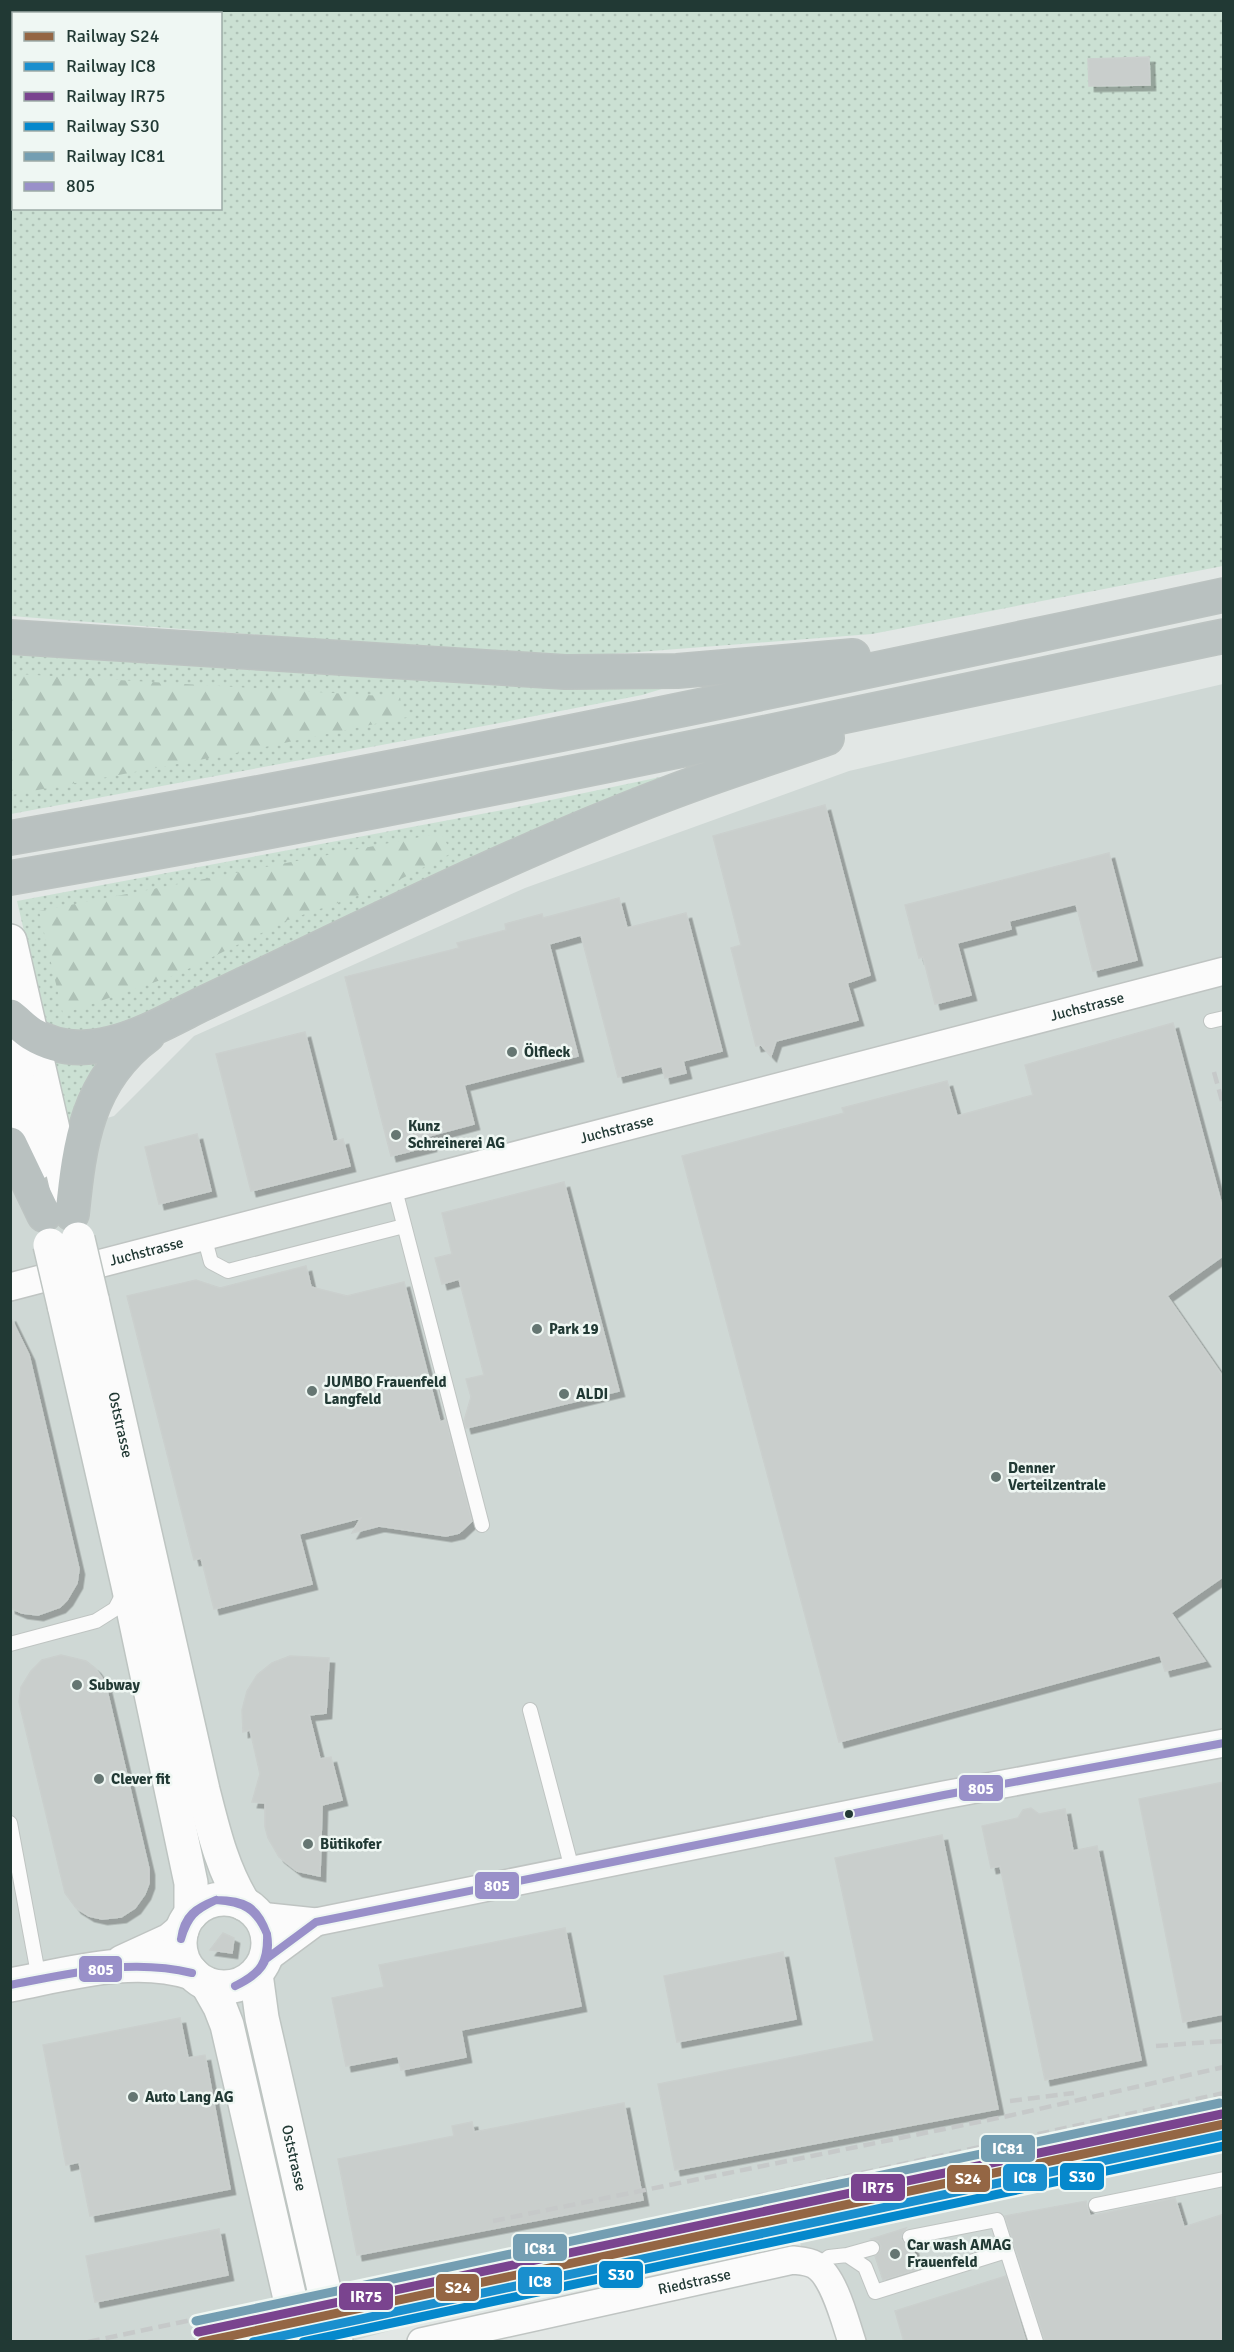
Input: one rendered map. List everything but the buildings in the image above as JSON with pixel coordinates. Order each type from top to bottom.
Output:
[{"type":"highway","points":[[10,838],[391,768],[719,702],[1224,595]]},
{"type":"highway","points":[[10,878],[452,796],[968,691],[1224,636]]},
{"type":"highway","points":[[10,637],[505,669],[618,673],[676,671],[1007,641]]},
{"type":"highway","points":[[17,1022],[60,1044],[90,1047],[124,1040],[162,1025],[443,891],[604,819],[710,778],[968,691]]},
{"type":"highway","points":[[61,1228],[82,1136],[93,1103],[109,1076],[128,1052],[162,1025]]},
{"type":"highway","points":[[10,1144],[61,1228]]},
{"type":"main road","name":"Oststrasse","points":[[10,941],[17,1022],[37,1162],[61,1228],[218,1848],[234,1888],[252,1910]]},
{"type":"main road","name":"Oststrasse","points":[[78,1302],[128,1585],[191,1883],[186,1922]]},
{"type":"main road","points":[[25,1982],[110,1967],[147,1966],[176,1968],[220,1987],[233,1987],[245,1982],[261,1966],[268,1936],[252,1910],[226,1899],[216,1900],[206,1902],[170,1940],[110,1967]]},
{"type":"main road","points":[[186,1922],[180,1941],[181,1953],[220,2007],[227,2025],[300,2342]]},
{"type":"main road","name":"Oststrasse","points":[[261,1966],[262,2018],[336,2342]]},
{"type":"street","name":"Juchstrasse","points":[[10,1287],[1224,971]]},
{"type":"street","points":[[252,1910],[316,1922],[944,1795],[1224,1743]]},
{"type":"street","points":[[261,1966],[316,1922]]},
{"type":"street","name":"Riedstrasse","points":[[421,2342],[793,2260],[818,2266]]},
{"type":"street","points":[[818,2266],[836,2295],[852,2342]]},
{"type":"lane","points":[[394,1186],[482,1525]]},
{"type":"lane","points":[[204,1236],[211,1262],[228,1271],[404,1226]]},
{"type":"lane","points":[[10,1644],[96,1621],[115,1609],[128,1585]]},
{"type":"lane","points":[[530,1710],[572,1869]]},
{"type":"lane","points":[[10,1823],[17,1861],[25,1982]]},
{"type":"lane","points":[[1096,2205],[1224,2179]]},
{"type":"lane","points":[[910,2237],[997,2220],[1036,2342]]},
{"type":"lane","points":[[818,2266],[829,2257],[872,2248]]},
{"type":"lane","points":[[847,2255],[865,2267],[875,2292],[1006,2251]]},
{"type":"shaded area","points":[[1223,684],[1223,2341],[852,2341],[805,2261],[800,2243],[411,2325],[352,2341],[11,2342],[11,1145],[114,1116],[194,1036],[525,888],[849,771]]},
{"type":"green space","points":[[10,11],[1223,11],[1223,566],[872,634],[561,658],[11,616]]},
{"type":"green space","points":[[11,653],[675,685],[642,695],[489,725],[11,814]]},
{"type":"green space","points":[[18,674],[399,697],[408,717],[231,754],[11,795],[11,691]]},
{"type":"green space","points":[[689,771],[163,1008],[97,1035],[46,1026],[17,901],[508,809]]},
{"type":"green space","points":[[441,833],[452,853],[389,885],[288,920],[178,974],[63,1014],[39,911]]},
{"type":"green space","points":[[51,1055],[104,1055],[69,1128]]},
{"type":"railway","points":[[1214,1072],[1224,1108]]},
{"type":"railway","points":[[1156,2046],[1224,2041]]},
{"type":"railway","points":[[493,2221],[1008,2116],[1224,2067]]},
{"type":"railway","points":[[1010,2101],[1074,2093]]},
{"type":"railway","points":[[88,2342],[1224,2093]]},
{"type":"rail line","name":"IC81","points":[[196,2321],[1220,2103]]},
{"type":"rail line","name":"IR75","points":[[198,2332],[1222,2114]]},
{"type":"rail line","name":"S24","points":[[202,2342],[1224,2124]]},
{"type":"rail line","name":"IC8","points":[[253,2342],[1224,2135]]},
{"type":"rail line","name":"S30","points":[[303,2342],[1224,2146]]},
{"type":"transit line","name":"805","points":[[266,1959],[316,1922],[944,1795],[1224,1743]]},
{"type":"transit line","name":"805","points":[[181,1939],[188,1918],[203,1906],[216,1900]]},
{"type":"transit line","name":"805","points":[[181,1939],[193,1915],[216,1900]]},
{"type":"transit line","name":"805","points":[[216,1900],[234,1902],[248,1908],[258,1918],[267,1934]]},
{"type":"transit line","name":"805","points":[[216,1900],[242,1903],[259,1917],[267,1934]]},
{"type":"transit line","name":"805","points":[[235,1986],[251,1976],[261,1966],[266,1953],[267,1934]]},
{"type":"transit line","name":"805","points":[[235,1986],[251,1977],[262,1966],[267,1952],[267,1934]]},
{"type":"transit line","name":"805","points":[[10,1985],[78,1972],[124,1967],[169,1969],[192,1973]]},
{"type":"place","name":"Ölfleck","points":[[512,1052]]},
{"type":"place","name":"Kunz Schreinerei AG","points":[[396,1135]]},
{"type":"place","name":"Park 19","points":[[537,1329]]},
{"type":"place","name":"JUMBO Frauenfeld Langfeld","points":[[312,1391]]},
{"type":"place","name":"ALDI","points":[[564,1394]]},
{"type":"place","name":"Denner Verteilzentrale","points":[[996,1477]]},
{"type":"place","name":"Subway","points":[[77,1685]]},
{"type":"place","name":"Clever fit","points":[[99,1779]]},
{"type":"place","name":"Bütikofer","points":[[308,1844]]},
{"type":"place","name":"Auto Lang AG","points":[[133,2097]]},
{"type":"place","name":"Car wash AMAG Frauenfeld","points":[[895,2254]]}]
